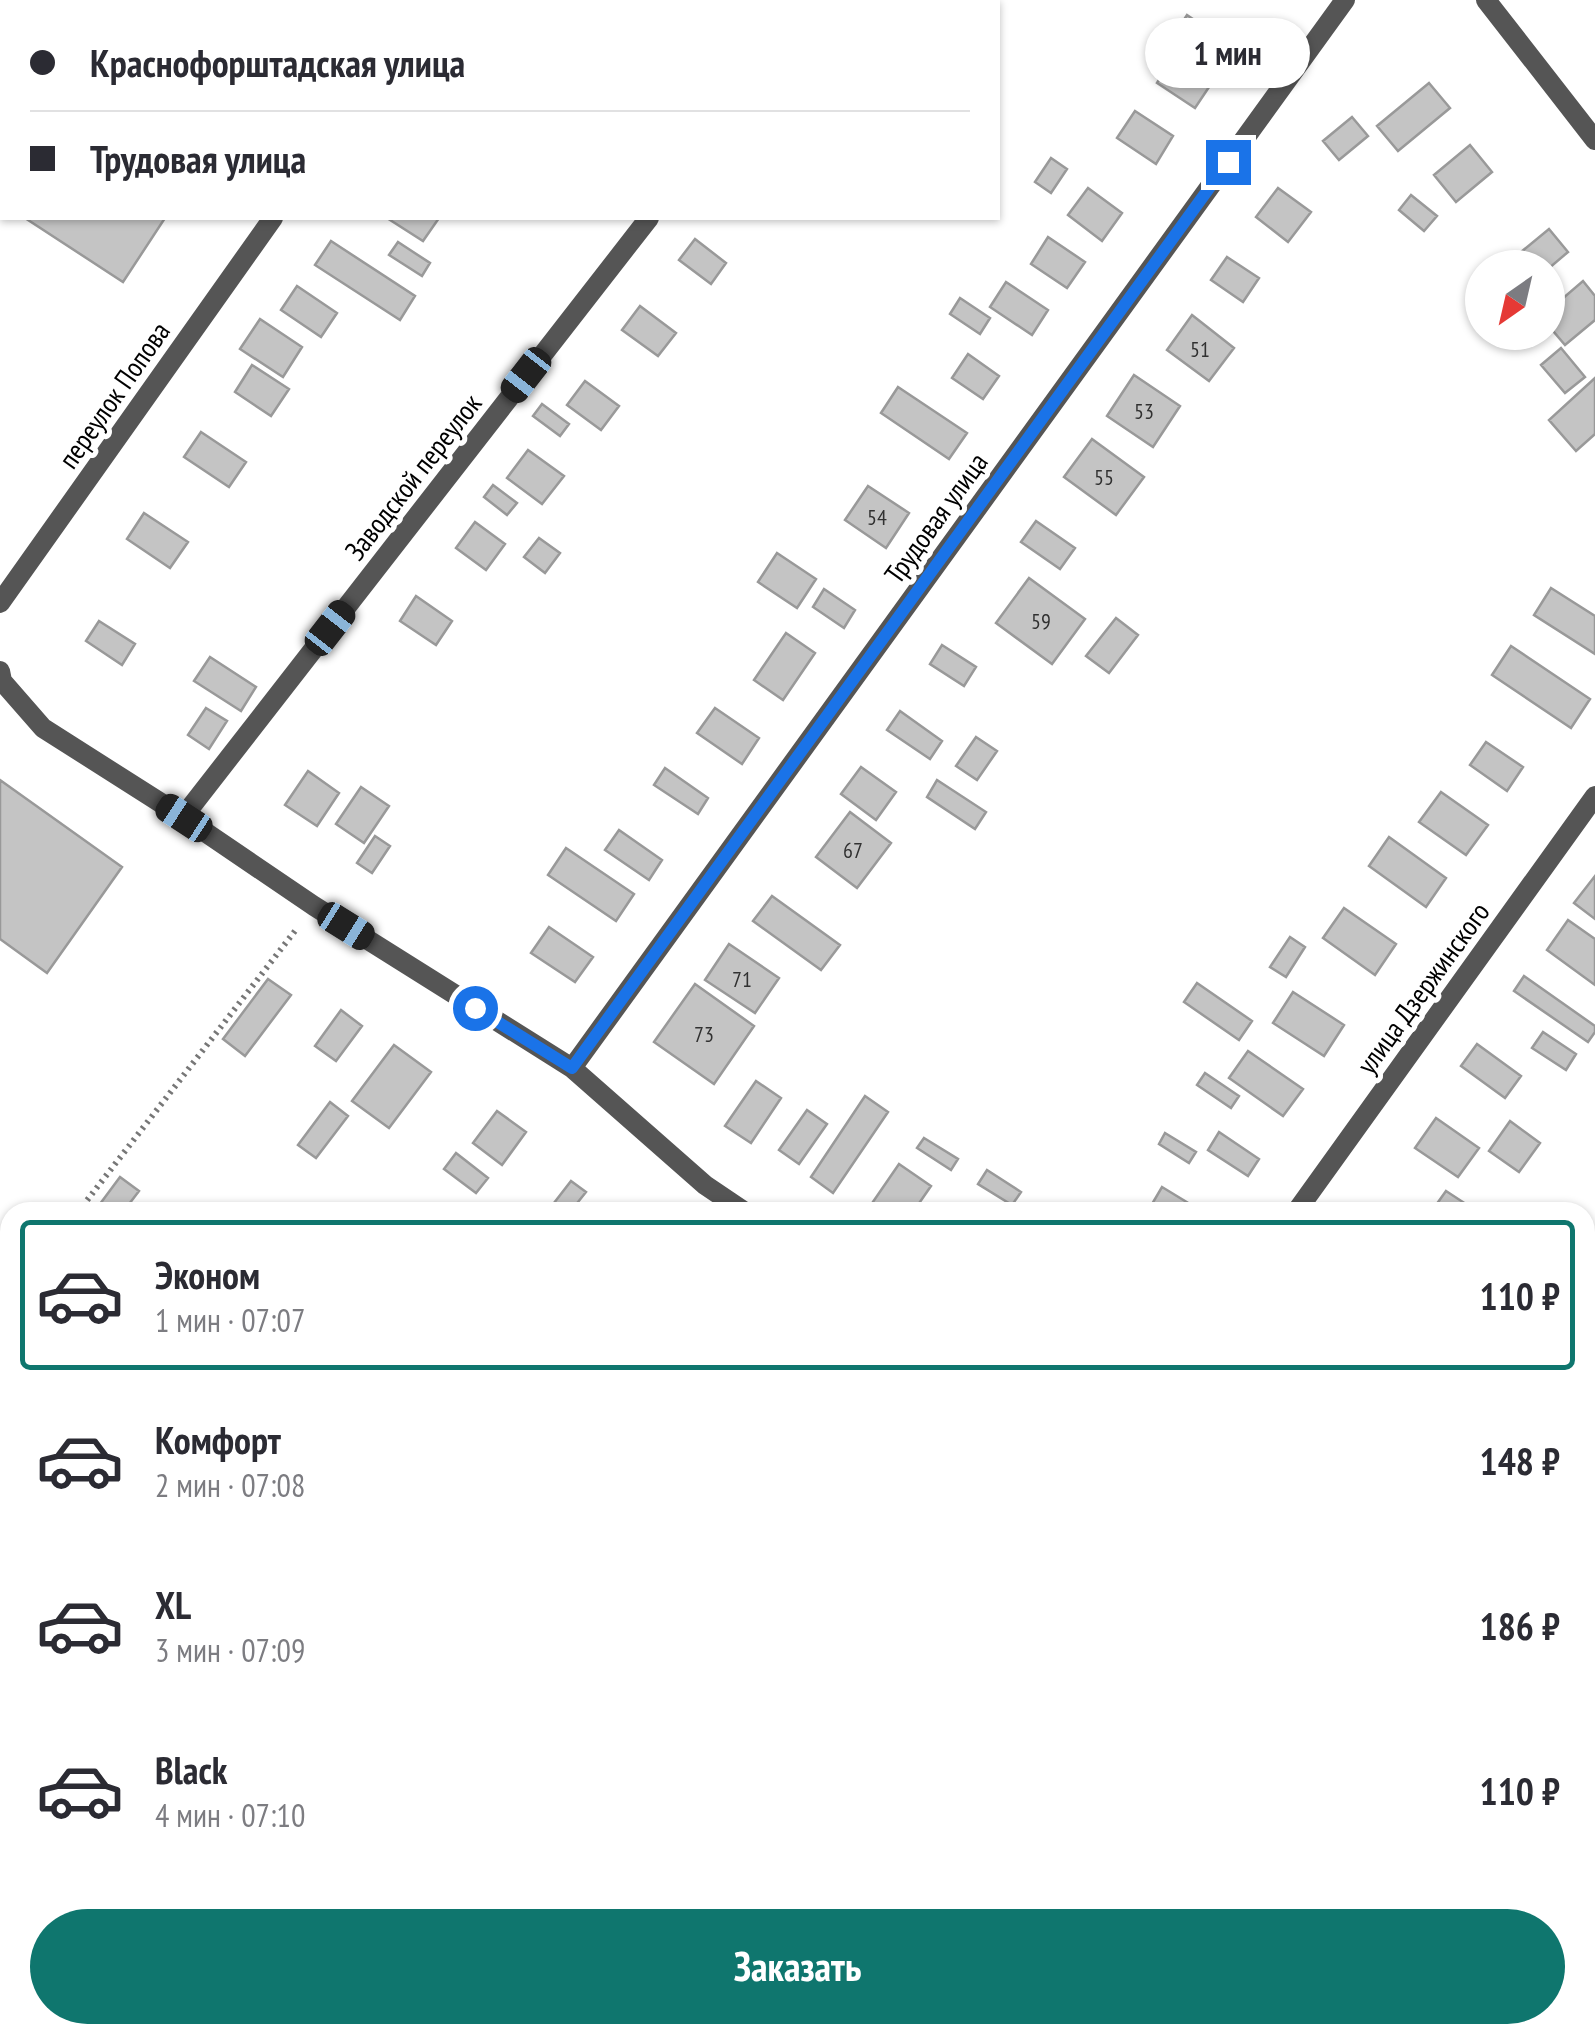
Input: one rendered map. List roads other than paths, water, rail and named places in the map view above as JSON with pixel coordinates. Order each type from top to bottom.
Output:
[{"type":"street","name":"Трудовая улица","points":[[572,1068],[1345,0]]},
{"type":"street","points":[[1486,0],[1595,140]]},
{"type":"street","name":"переулок Попова","points":[[0,604],[272,220]]},
{"type":"street","name":"Заводской переулок","points":[[184,818],[647,220]]},
{"type":"street","points":[[1,676],[44,728],[314,906],[572,1068],[705,1185],[730,1202]]},
{"type":"street","name":"улица Дзержинского","points":[[1303,1202],[1595,796]]}]
